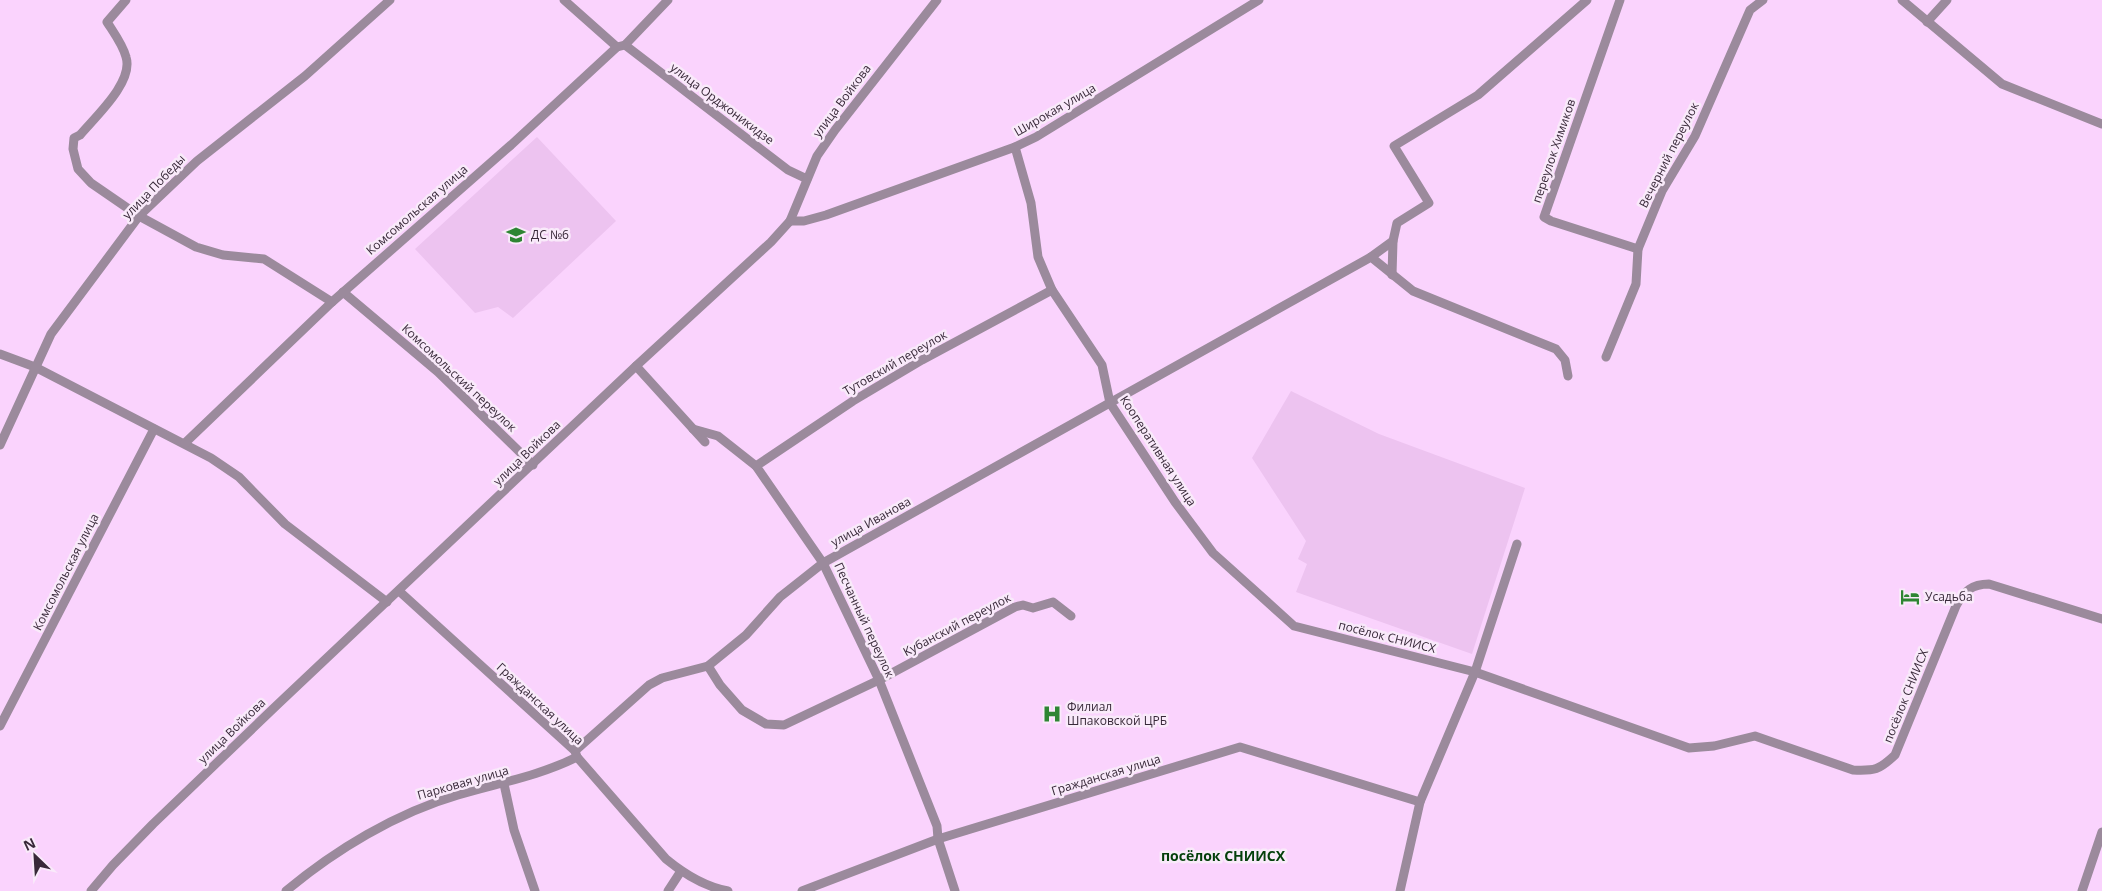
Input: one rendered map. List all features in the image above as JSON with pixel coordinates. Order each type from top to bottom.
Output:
[{"type":"street","points":[[126,0],[107,22],[127,58],[126,76],[116,92],[80,135],[74,138],[73,149],[78,169],[92,183],[139,216],[196,247],[223,255],[264,259],[332,302]]},
{"type":"street","name":"улица Победы","points":[[0,445],[51,334],[139,216],[197,161],[305,76],[390,0]]},
{"type":"street","name":"улица Орджоникидзе","points":[[564,0],[621,46],[788,170],[807,179]]},
{"type":"street","name":"Комсомольская улица","points":[[185,443],[332,302],[621,46],[668,0]]},
{"type":"street","name":"улица Войкова","points":[[91,891],[153,824],[636,366],[771,242],[790,221],[818,156],[834,130],[937,0]]},
{"type":"street","name":"Широкая улица","points":[[790,221],[804,221],[826,215],[1015,147],[1076,114],[1259,0]]},
{"type":"street","points":[[1392,274],[1393,241],[1397,223],[1429,203],[1394,146],[1478,95],[1587,0]]},
{"type":"street","name":"переулок Химиков","points":[[1620,0],[1544,217],[1638,249]]},
{"type":"street","name":"Вечерний переулок","points":[[1606,357],[1636,284],[1638,249],[1662,191],[1694,136],[1750,10],[1763,0]]},
{"type":"street","points":[[1902,0],[2002,84],[2102,124]]},
{"type":"street","points":[[1927,22],[1947,0]]},
{"type":"street","name":"Кооперативная улица","points":[[1015,147],[1032,203],[1038,256],[1052,290],[1102,365],[1110,403],[1175,502],[1213,553],[1294,626]]},
{"type":"street","name":"улица Иванова","points":[[576,754],[649,685],[662,678],[708,666],[746,635],[780,597],[823,563],[1371,257],[1393,241]]},
{"type":"street","points":[[1371,257],[1413,292],[1556,349],[1565,360],[1568,376]]},
{"type":"street","name":"Тутовский переулок","points":[[756,466],[853,401],[922,360],[1052,290]]},
{"type":"street","name":"Комсомольский переулок","points":[[343,292],[431,366],[533,465]]},
{"type":"street","points":[[0,354],[35,367],[154,429],[185,443],[239,477],[285,524],[387,602]]},
{"type":"street","points":[[636,366],[704,442]]},
{"type":"street","name":"Комсомольская улица","points":[[0,726],[154,429]]},
{"type":"street","name":"Песчанный переулок","points":[[694,429],[718,436],[756,466],[823,563],[879,680],[937,826],[938,839],[955,891]]},
{"type":"street","points":[[1400,891],[1420,802],[1474,672],[1517,544]]},
{"type":"street","name":"посёлок СНИИСХ","points":[[1294,626],[1474,672],[1689,748],[1714,746],[1755,736],[1853,770],[1870,771],[1879,769],[1895,755],[1956,606],[1968,588],[1978,584],[1989,584],[2102,619]]},
{"type":"street","name":"Гражданская улица","points":[[399,591],[576,754],[666,859],[680,870],[720,890],[728,891]]},
{"type":"street","name":"Кубанский переулок","points":[[708,666],[720,685],[742,710],[766,724],[784,725],[879,680],[1015,607],[1023,605],[1033,608],[1053,602],[1071,616]]},
{"type":"street","name":"Гражданская улица","points":[[804,891],[938,839],[1240,747],[1420,802]]},
{"type":"street","name":"Парковая улица","points":[[286,891],[310,871],[375,831],[420,808],[558,766],[576,754]]},
{"type":"street","points":[[504,784],[514,830],[535,891]]},
{"type":"street","points":[[2082,891],[2102,832]]},
{"type":"street","points":[[668,891],[680,870]]},
{"type":"shaded area","name":"ДС №6","points":[[537,137],[616,221],[513,318],[498,307],[475,313],[415,249]]},
{"type":"shaded area","points":[[1291,391],[1379,434],[1525,488],[1472,654],[1296,592],[1307,564],[1298,559],[1306,541],[1252,458]]},
{"type":"place","name":"ДС №6","points":[[516,235]]},
{"type":"place","name":"Усадьба","points":[[1910,597]]},
{"type":"place","name":"Филиал Шпаковской ЦРБ","points":[[1052,714]]},
{"type":"district","name":"посёлок СНИИСХ","points":[[1223,856]]}]
